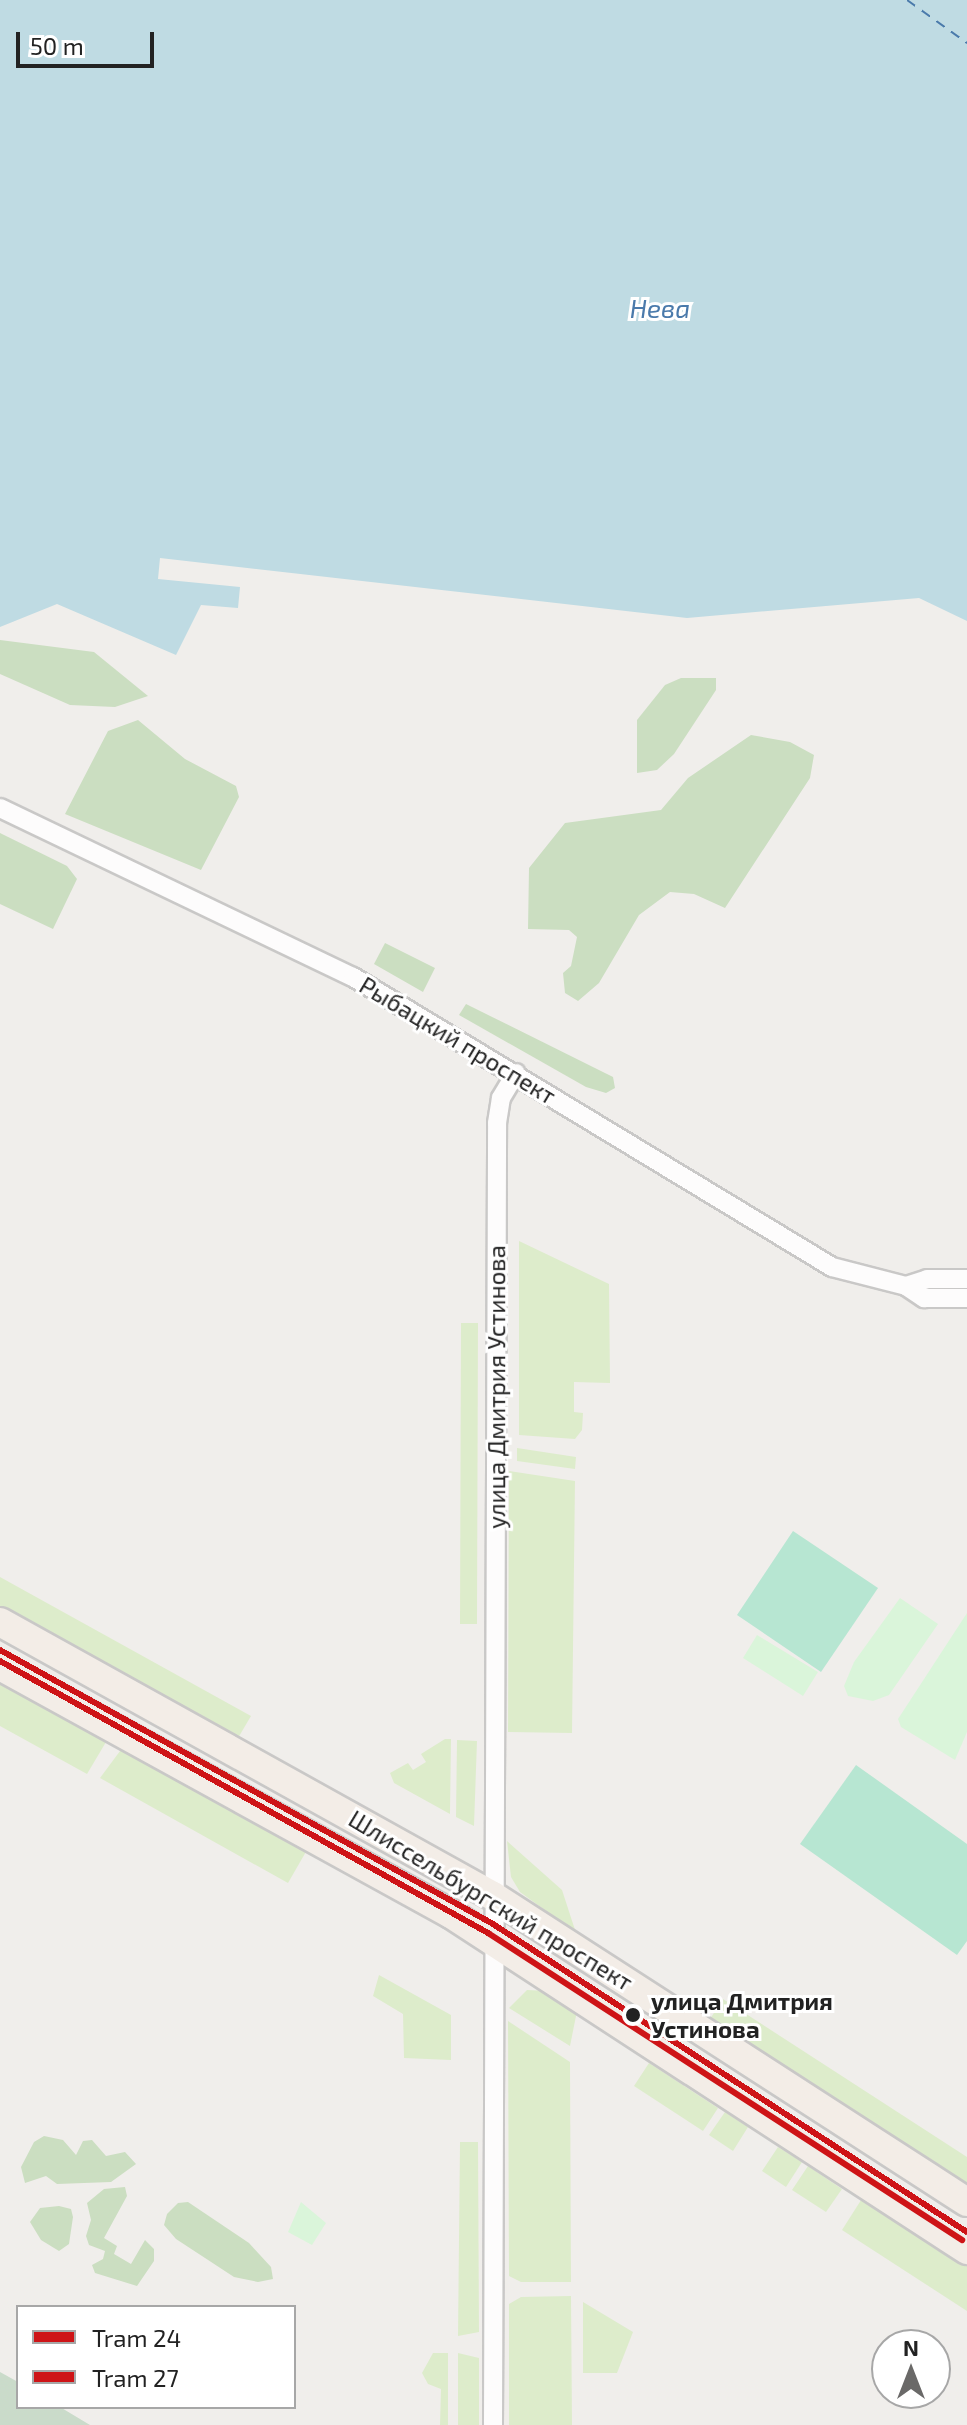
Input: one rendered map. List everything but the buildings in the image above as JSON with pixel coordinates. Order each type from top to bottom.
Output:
[{"type":"main road","name":"Шлиссельбургский проспект","points":[[0,1622],[493,1896],[967,2202]]},
{"type":"main road","name":"Шлиссельбургский проспект","points":[[0,1666],[493,1941],[967,2250]]},
{"type":"street","name":"Рыбацкий проспект","points":[[0,808],[353,977],[832,1267],[906,1286],[924,1298],[967,1298]]},
{"type":"street","name":"улица Дмитрия Устинова","points":[[493,2425],[497,1123],[501,1098],[516,1073]]},
{"type":"street","name":"Рыбацкий проспект","points":[[906,1286],[927,1279],[967,1279]]},
{"type":"green space","points":[[0,640],[94,652],[148,696],[115,707],[70,705],[0,674]]},
{"type":"green space","points":[[681,678],[716,678],[716,690],[674,754],[657,770],[637,773],[637,720],[665,685]]},
{"type":"green space","points":[[138,720],[185,759],[236,786],[239,797],[201,870],[65,814],[108,731]]},
{"type":"green space","points":[[751,735],[790,742],[814,755],[810,778],[725,908],[694,894],[670,892],[639,915],[599,983],[578,1001],[565,993],[563,973],[571,966],[577,937],[569,930],[528,929],[529,868],[565,823],[661,810],[688,778]]},
{"type":"green space","points":[[0,833],[67,866],[77,879],[53,929],[0,904]]},
{"type":"green space","points":[[385,943],[435,968],[423,992],[374,964]]},
{"type":"green space","points":[[466,1004],[613,1077],[615,1088],[606,1093],[586,1087],[459,1015]]},
{"type":"green space","points":[[519,1241],[609,1284],[610,1383],[574,1382],[574,1412],[583,1413],[582,1430],[575,1439],[519,1435]]},
{"type":"green space","points":[[461,1323],[478,1323],[477,1624],[460,1624]]},
{"type":"green space","points":[[517,1448],[576,1457],[575,1469],[517,1461]]},
{"type":"green space","points":[[509,1471],[575,1481],[572,1733],[508,1732]]},
{"type":"green space","points":[[793,1531],[878,1588],[821,1672],[737,1615]]},
{"type":"green space","points":[[0,1577],[251,1716],[238,1738],[0,1606]]},
{"type":"green space","points":[[900,1598],[938,1624],[889,1695],[873,1701],[848,1696],[844,1686],[854,1662]]},
{"type":"green space","points":[[967,1613],[967,1732],[955,1760],[901,1727],[898,1719]]},
{"type":"green space","points":[[757,1635],[818,1672],[803,1696],[743,1658]]},
{"type":"green space","points":[[0,1683],[106,1742],[87,1774],[0,1726]]},
{"type":"green space","points":[[445,1739],[451,1739],[450,1814],[394,1783],[390,1773],[408,1763],[413,1770],[426,1762],[421,1754]]},
{"type":"green space","points":[[457,1740],[477,1741],[474,1826],[456,1817]]},
{"type":"green space","points":[[123,1747],[307,1850],[288,1883],[100,1778]]},
{"type":"green space","points":[[856,1765],[967,1844],[967,1941],[957,1955],[800,1844]]},
{"type":"green space","points":[[507,1841],[562,1890],[576,1933],[520,1892],[511,1877]]},
{"type":"green space","points":[[379,1975],[451,2015],[451,2060],[404,2058],[403,2014],[373,1996]]},
{"type":"green space","points":[[527,1990],[547,1991],[577,2011],[570,2046],[509,2008]]},
{"type":"green space","points":[[723,1999],[967,2157],[967,2186],[710,2019]]},
{"type":"green space","points":[[508,2021],[570,2062],[571,2282],[521,2282],[509,2276]]},
{"type":"green space","points":[[649,2063],[718,2108],[703,2131],[634,2086]]},
{"type":"green space","points":[[725,2112],[748,2127],[733,2151],[709,2135]]},
{"type":"green space","points":[[44,2136],[63,2140],[76,2155],[83,2141],[92,2140],[106,2156],[125,2152],[136,2164],[111,2182],[57,2184],[46,2176],[25,2183],[21,2167],[34,2142]]},
{"type":"green space","points":[[460,2142],[478,2142],[479,2332],[458,2336]]},
{"type":"green space","points":[[778,2147],[802,2162],[786,2187],[762,2171]]},
{"type":"green space","points":[[808,2166],[842,2189],[826,2212],[792,2190]]},
{"type":"green space","points":[[125,2187],[127,2196],[104,2238],[117,2246],[114,2254],[131,2264],[145,2240],[154,2249],[154,2261],[137,2286],[95,2273],[92,2265],[103,2259],[105,2251],[89,2245],[86,2236],[91,2220],[87,2203],[104,2189]]},
{"type":"green space","points":[[863,2197],[967,2265],[967,2311],[842,2230]]},
{"type":"green space","points":[[188,2202],[249,2243],[271,2267],[273,2279],[258,2282],[234,2277],[176,2239],[164,2225],[167,2214],[178,2203]]},
{"type":"green space","points":[[301,2202],[326,2223],[312,2245],[288,2232]]},
{"type":"green space","points":[[59,2206],[71,2209],[73,2217],[69,2244],[59,2251],[41,2240],[30,2222],[40,2208]]},
{"type":"green space","points":[[571,2296],[572,2425],[509,2425],[509,2304],[521,2297]]},
{"type":"green space","points":[[583,2302],[633,2332],[617,2373],[583,2373]]},
{"type":"green space","points":[[433,2353],[448,2353],[448,2425],[440,2425],[441,2389],[428,2384],[422,2373]]},
{"type":"green space","points":[[458,2353],[479,2358],[479,2425],[458,2425]]},
{"type":"green space","points":[[0,2372],[16,2381],[16,2409],[63,2409],[90,2425],[0,2425]]},
{"type":"water","name":"Нева","points":[[0,0],[967,0],[967,621],[919,598],[687,618],[160,558],[158,579],[240,587],[238,608],[201,605],[176,655],[57,604],[0,627]]},
{"type":"ferry route","points":[[907,0],[967,43]]},
{"type":"tram line","name":"24","points":[[0,1650],[493,1924],[967,2232]]},
{"type":"tram line","name":"27","points":[[0,1661],[488,1933],[962,2240]]},
{"type":"place","name":"улица Дмитрия Устинова","points":[[633,2015]]}]
